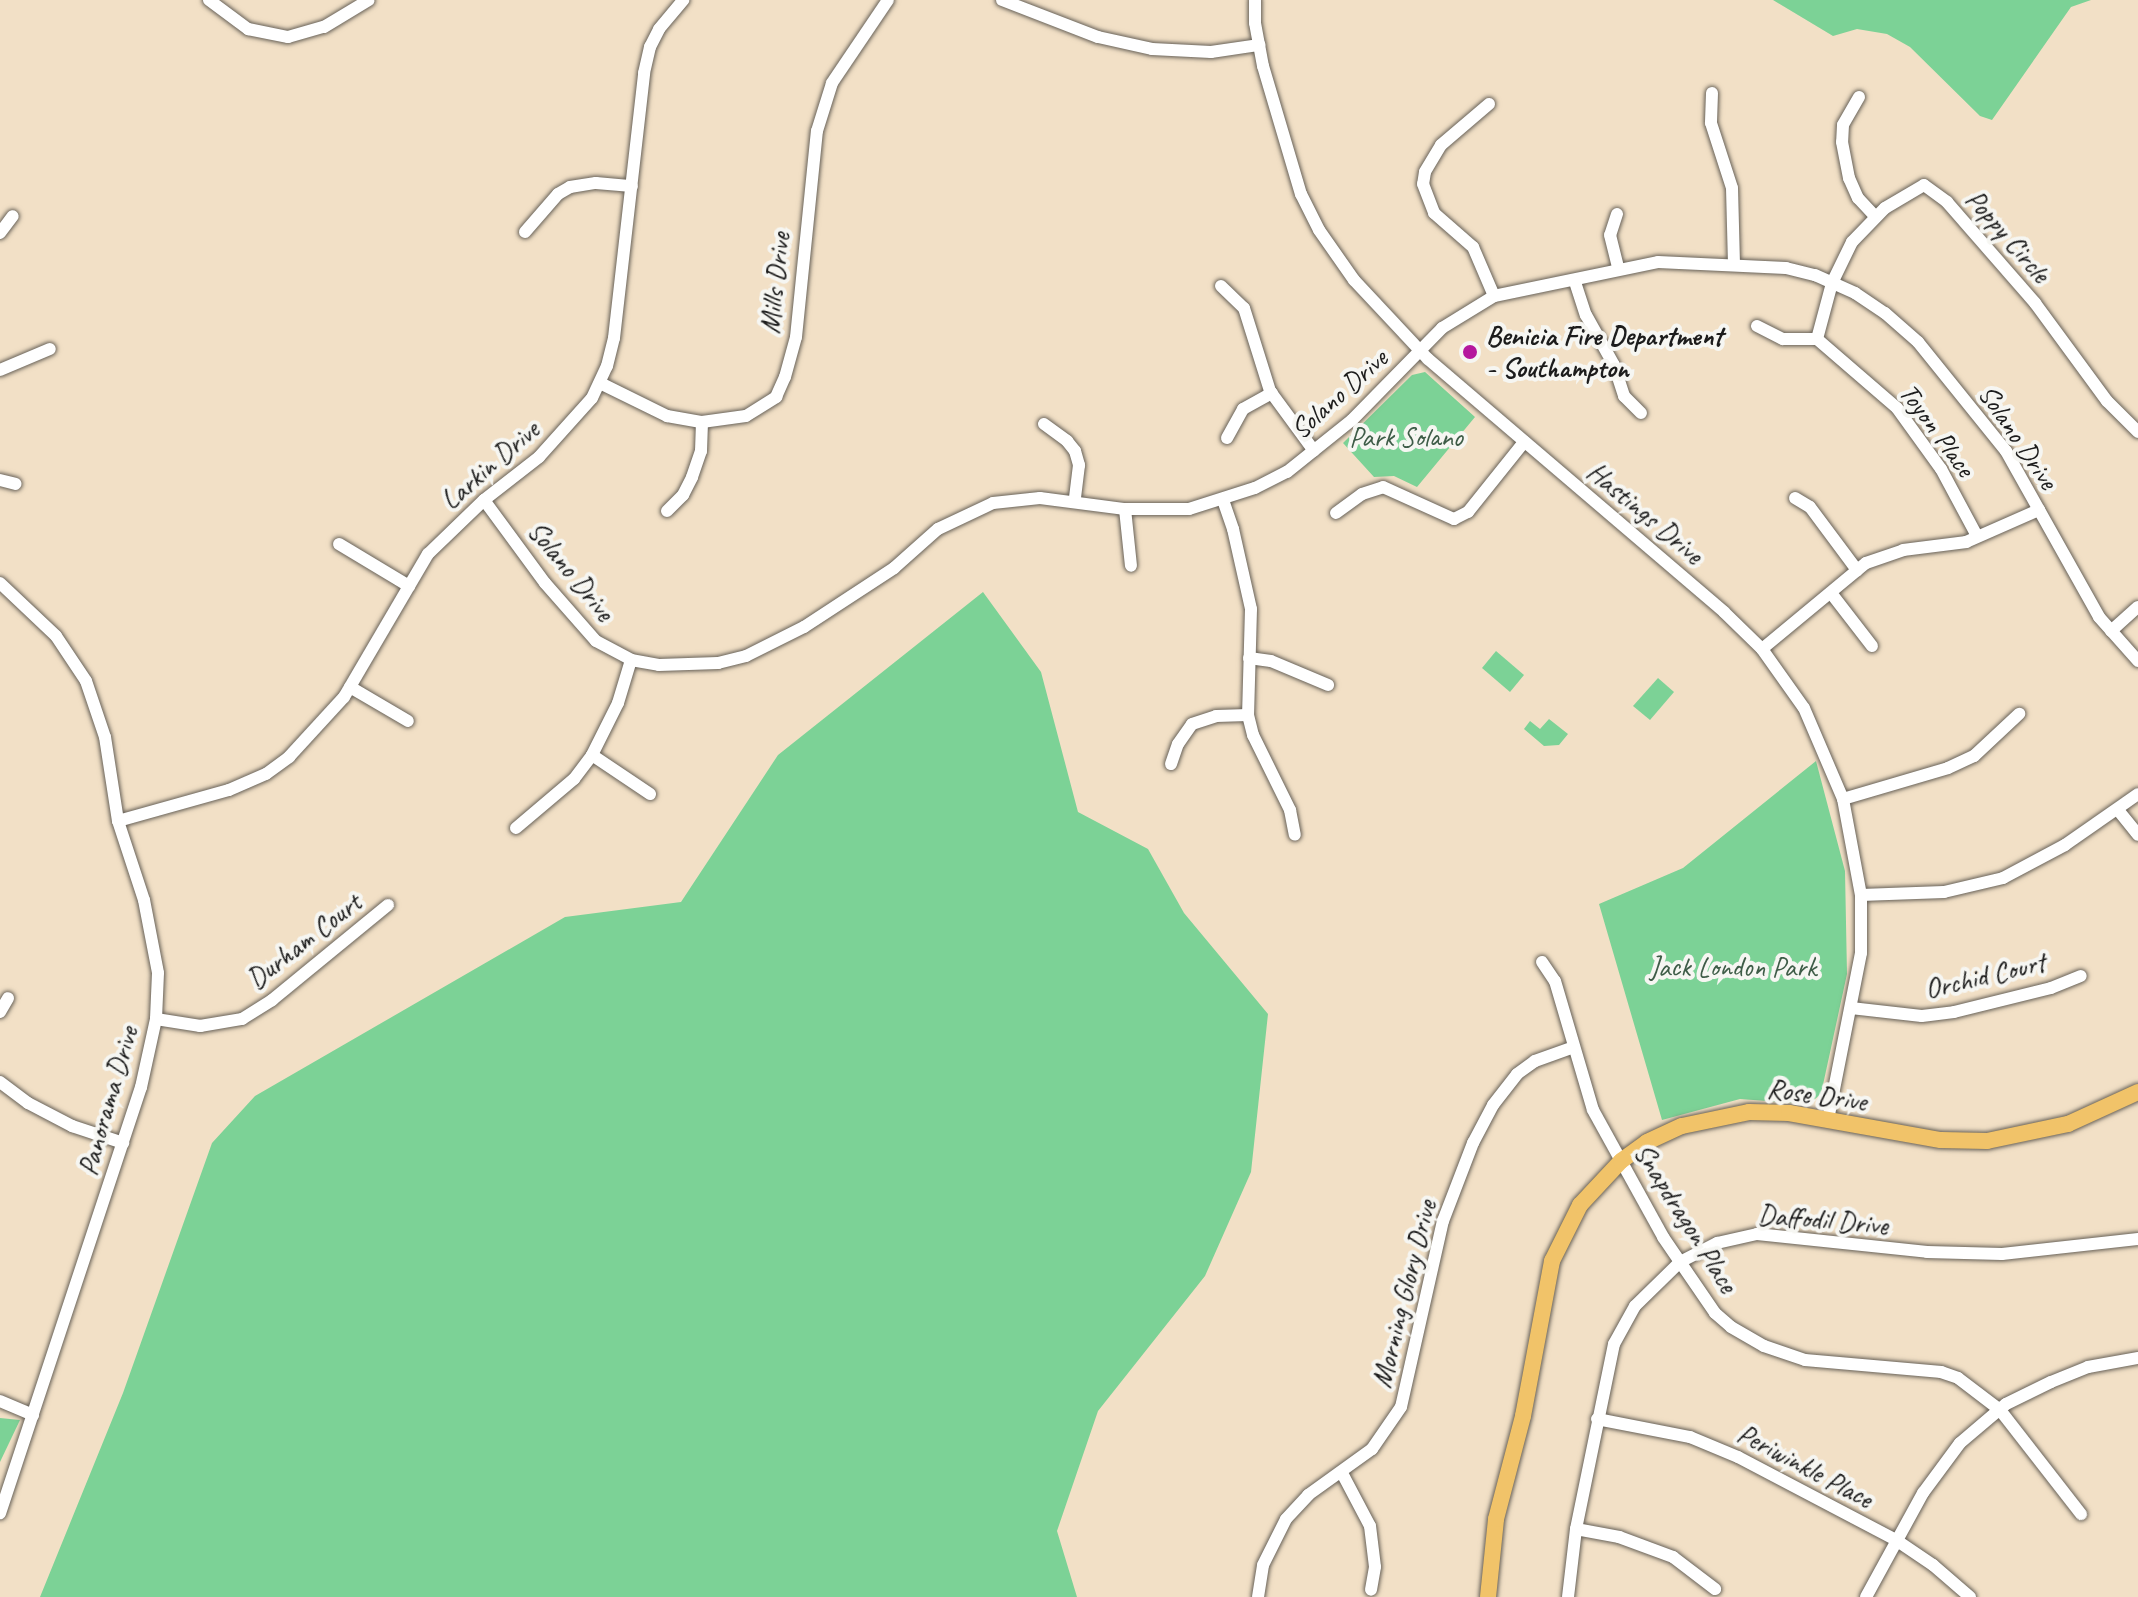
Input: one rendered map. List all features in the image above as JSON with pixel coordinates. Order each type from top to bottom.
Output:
[{"type":"main road","name":"Rose Drive","points":[[1488,1597],[1496,1519],[1523,1416],[1552,1261],[1580,1205],[1621,1161],[1668,1131],[1707,1118],[1770,1111],[1919,1137],[1987,1141],[2068,1124],[2138,1092]]},
{"type":"street","points":[[209,0],[248,29],[288,37],[324,27],[369,0]]},
{"type":"street","name":"Larkin Drive","points":[[118,821],[200,800],[266,774],[307,739],[350,687],[428,554],[484,500],[548,448],[581,412],[600,383],[614,338],[650,47],[683,0]]},
{"type":"street","name":"Mills Drive","points":[[600,383],[667,416],[702,422],[746,416],[776,397],[796,337],[817,131],[832,83],[888,0]]},
{"type":"street","points":[[1002,0],[1098,37],[1152,49],[1211,52],[1259,45]]},
{"type":"street","name":"Hastings Drive","points":[[1255,0],[1259,45],[1301,194],[1319,230],[1354,280],[1420,351],[1724,612],[1762,649],[1804,708],[1843,799],[1861,895],[1861,953],[1828,1120]]},
{"type":"street","points":[[1712,93],[1711,123],[1732,188],[1734,264]]},
{"type":"street","points":[[1859,97],[1843,125],[1842,142],[1858,198],[1876,217]]},
{"type":"street","points":[[1489,104],[1441,145],[1425,172],[1423,184],[1434,213],[1473,247],[1494,296]]},
{"type":"street","points":[[525,232],[558,194],[570,187],[596,183],[632,186]]},
{"type":"street","name":"Poppy Circle","points":[[1832,283],[1852,242],[1876,217],[1928,185],[1970,227],[2035,303],[2107,401],[2138,432]]},
{"type":"street","points":[[1617,214],[1610,235],[1618,268]]},
{"type":"street","points":[[0,233],[13,216]]},
{"type":"street","name":"Solano Drive","points":[[484,500],[596,641],[631,660],[659,665],[702,664],[746,656],[804,627],[894,568],[938,529],[968,513],[1013,500],[1075,500],[1125,509],[1189,509],[1223,500],[1287,472],[1352,420],[1460,314],[1494,296],[1575,282],[1618,268],[1658,262],[1786,268],[1832,283],[1885,313],[1918,342],[2006,451],[2087,599],[2138,661]]},
{"type":"street","points":[[1575,282],[1586,315],[1614,365],[1624,396],[1641,413]]},
{"type":"street","points":[[1757,326],[1783,339],[1817,339],[1832,283]]},
{"type":"street","points":[[1221,286],[1244,308],[1264,377],[1314,451]]},
{"type":"street","name":"Toyon Place","points":[[1817,339],[1897,408],[1941,469],[1977,536]]},
{"type":"street","points":[[0,370],[31,353],[50,349]]},
{"type":"street","points":[[1227,438],[1243,409],[1272,393]]},
{"type":"street","points":[[667,511],[683,495],[692,477],[701,451],[702,422]]},
{"type":"street","points":[[1044,424],[1075,451],[1079,465],[1075,500]]},
{"type":"street","points":[[1336,513],[1362,494],[1383,487],[1454,519],[1468,512],[1524,442]]},
{"type":"street","points":[[0,480],[16,484]]},
{"type":"street","points":[[1795,498],[1810,507],[1857,570]]},
{"type":"street","points":[[1223,500],[1247,583],[1251,609],[1248,715],[1253,735],[1290,810],[1295,835]]},
{"type":"street","points":[[1125,509],[1131,566]]},
{"type":"street","points":[[1762,649],[1857,570],[1892,553],[1956,544],[2039,510]]},
{"type":"street","points":[[339,544],[409,586]]},
{"type":"street","name":"Panorama Drive","points":[[0,583],[56,636],[86,681],[105,737],[118,821],[144,900],[158,973],[156,1019],[148,1063],[0,1513]]},
{"type":"street","points":[[1831,593],[1872,646]]},
{"type":"street","points":[[2111,631],[2138,607]]},
{"type":"street","points":[[1249,658],[1271,661],[1328,685]]},
{"type":"street","points":[[516,828],[574,779],[592,755],[618,703],[631,660]]},
{"type":"street","points":[[350,687],[408,721]]},
{"type":"street","points":[[1843,799],[1948,768],[1974,756],[2019,714]]},
{"type":"street","points":[[1171,764],[1178,744],[1192,724],[1204,718],[1248,715]]},
{"type":"street","points":[[592,755],[650,794]]},
{"type":"street","points":[[1861,895],[1944,892],[2003,878],[2027,868],[2138,794]]},
{"type":"street","points":[[2118,810],[2138,835]]},
{"type":"street","name":"Durham Court","points":[[156,1019],[200,1026],[242,1019],[272,1000],[388,905]]},
{"type":"street","name":"Snapdragon Place","points":[[1542,962],[1555,981],[1593,1110],[1680,1262],[1715,1313],[1731,1327],[1764,1346],[1805,1360],[1941,1372],[1971,1385],[2000,1410],[2081,1514]]},
{"type":"street","name":"Orchid Court","points":[[1851,1008],[1893,1015],[1943,1013],[2051,988],[2081,976]]},
{"type":"street","points":[[0,1012],[8,998]]},
{"type":"street","name":"Morning Glory Drive","points":[[1258,1597],[1263,1565],[1286,1519],[1308,1495],[1372,1449],[1401,1407],[1443,1221],[1473,1143],[1493,1105],[1517,1074],[1535,1061],[1574,1047]]},
{"type":"street","points":[[0,1082],[28,1103],[72,1126],[123,1143]]},
{"type":"street","name":"Daffodil Drive","points":[[1568,1597],[1576,1529],[1614,1344],[1635,1306],[1680,1262],[1717,1243],[1757,1234],[1914,1252],[2002,1254],[2138,1239]]},
{"type":"street","points":[[1866,1597],[1923,1493],[1960,1443],[2000,1410],[2051,1382],[2088,1367],[2138,1358]]},
{"type":"street","points":[[0,1401],[33,1415]]},
{"type":"street","name":"Periwinkle Place","points":[[1597,1419],[1708,1442],[1896,1540],[1933,1565],[1970,1597]]},
{"type":"street","points":[[1342,1473],[1370,1526],[1375,1567],[1371,1590]]},
{"type":"street","points":[[1576,1529],[1619,1537],[1673,1557],[1715,1589]]},
{"type":"green space","points":[[1773,0],[2091,0],[2071,7],[1992,120],[1980,116],[1910,47],[1887,34],[1857,29],[1833,36]]},
{"type":"green space","name":"Park Solano","points":[[1425,372],[1475,417],[1417,487],[1394,476],[1374,477],[1343,443],[1412,375]]},
{"type":"green space","points":[[983,592],[1041,672],[1078,812],[1148,849],[1184,913],[1268,1014],[1251,1172],[1205,1276],[1098,1411],[1057,1531],[1077,1597],[40,1597],[123,1393],[212,1143],[255,1096],[565,917],[681,902],[778,755]]},
{"type":"green space","points":[[1496,651],[1524,675],[1510,692],[1482,668]]},
{"type":"green space","points":[[1658,678],[1674,692],[1650,720],[1633,706]]},
{"type":"green space","points":[[1549,719],[1568,734],[1559,745],[1544,746],[1524,729],[1530,721],[1540,729]]},
{"type":"green space","name":"Jack London Park","points":[[1816,761],[1845,871],[1847,974],[1821,1094],[1809,1104],[1740,1099],[1662,1120],[1599,904],[1683,868]]},
{"type":"green space","points":[[0,1418],[20,1420],[0,1462]]},
{"type":"place","name":"Benicia Fire Department - Southampton","points":[[1470,352]]}]
